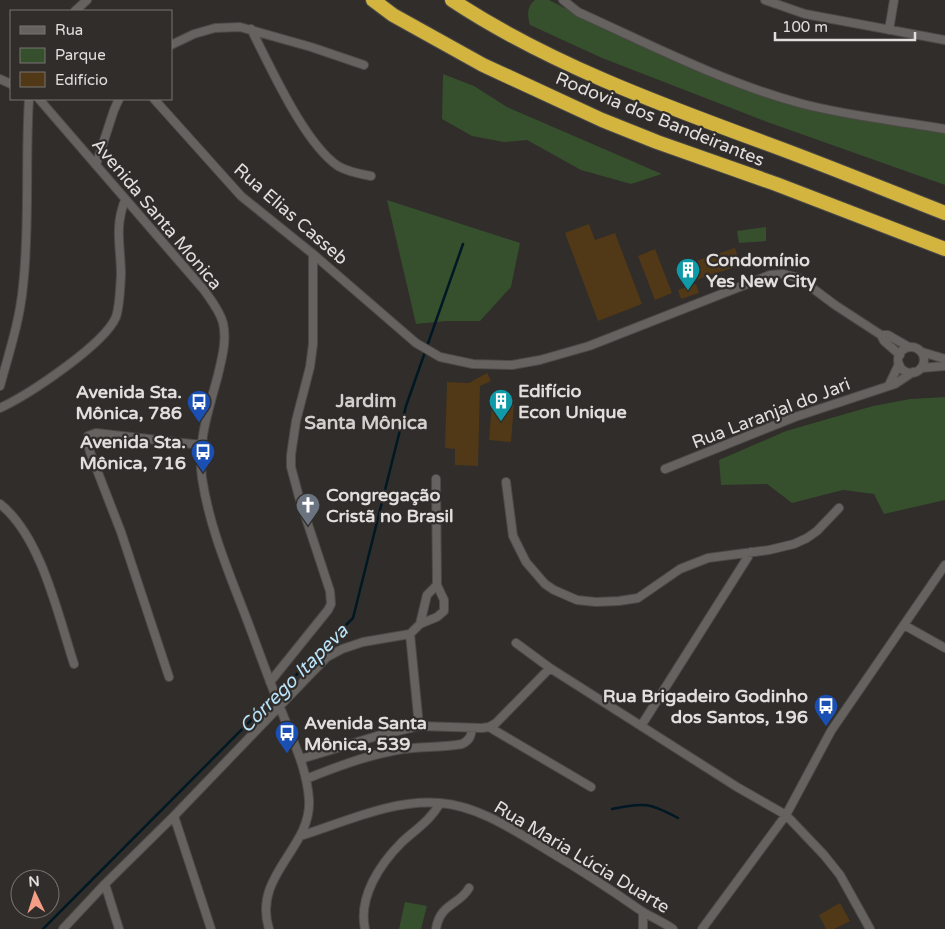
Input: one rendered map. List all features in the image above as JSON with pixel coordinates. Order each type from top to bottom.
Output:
[{"type":"highway","name":"Rodovia dos Bandeirantes","points":[[373,0],[393,15],[483,65],[602,120],[945,249]]},
{"type":"highway","name":"Rodovia dos Bandeirantes","points":[[452,0],[471,13],[545,53],[668,107],[945,212]]},
{"type":"street","points":[[76,10],[88,0]]},
{"type":"street","points":[[563,0],[578,12],[735,82],[758,90],[804,104],[945,129]]},
{"type":"street","points":[[765,0],[805,14],[945,40]]},
{"type":"street","points":[[889,30],[894,0]]},
{"type":"street","points":[[172,45],[194,34],[228,26],[250,29],[364,65]]},
{"type":"street","points":[[250,29],[295,113],[315,142],[329,159],[339,166],[350,172],[371,176]]},
{"type":"street","points":[[0,386],[10,350],[23,288],[26,249],[29,100]]},
{"type":"street","name":"Avenida Santa Monica","points":[[40,100],[204,290],[223,322],[224,351],[205,420],[201,445],[205,495],[219,547],[300,759],[306,779],[310,812],[300,836],[275,875],[267,900],[266,911],[269,929]]},
{"type":"street","points":[[96,165],[119,100]]},
{"type":"street","name":"Rua Elias Casseb","points":[[155,100],[242,196],[418,344],[440,357],[473,364],[512,365],[540,360],[589,346],[761,278],[776,274],[789,275],[804,281],[835,305],[881,335]]},
{"type":"street","points":[[0,408],[19,399],[54,376],[93,344],[116,317],[121,275],[118,225],[125,200]]},
{"type":"street","points":[[271,686],[331,604],[330,591],[299,497],[290,455],[296,421],[310,367],[313,344],[313,254]]},
{"type":"street","points":[[881,335],[888,336],[909,347],[945,359]]},
{"type":"street","points":[[881,335],[884,341],[900,355]]},
{"type":"street","points":[[889,385],[899,364],[902,351],[909,347]]},
{"type":"street","points":[[921,368],[924,360],[922,352]]},
{"type":"street","points":[[899,364],[904,370],[913,372],[921,368],[945,366]]},
{"type":"street","name":"Rua Laranjal do Jari","points":[[665,469],[795,417],[895,384],[913,372]]},
{"type":"street","points":[[169,677],[121,532],[90,452],[88,436],[96,433],[112,434],[201,445]]},
{"type":"street","points":[[63,929],[105,884],[174,816],[279,704],[327,657],[342,649],[363,642],[410,634],[420,624],[444,611],[444,600],[437,585],[436,479]]},
{"type":"street","points":[[506,482],[514,536],[526,562],[545,584],[554,590],[577,600],[596,602],[619,602],[638,598],[693,562],[725,554],[785,546],[807,538],[839,508]]},
{"type":"street","points":[[0,504],[18,521],[28,536],[42,566],[74,664]]},
{"type":"street","points":[[641,726],[751,552]]},
{"type":"street","points":[[702,929],[786,815],[831,731],[945,566]]},
{"type":"street","points":[[420,624],[427,595],[437,585]]},
{"type":"street","points":[[904,625],[945,648]]},
{"type":"street","points":[[410,634],[419,726]]},
{"type":"street","points":[[516,643],[550,668],[641,726],[737,787],[786,815],[840,875],[870,929]]},
{"type":"street","points":[[300,759],[377,736],[419,726],[489,727],[496,723],[550,668]]},
{"type":"street","points":[[489,727],[591,787]]},
{"type":"street","points":[[306,779],[346,763],[376,754],[462,744],[467,742],[472,728]]},
{"type":"street","points":[[365,929],[363,912],[366,898],[387,858],[430,817],[440,803]]},
{"type":"street","name":"Rua Maria Lúcia Duarte","points":[[300,836],[405,804],[440,803],[464,808],[521,834],[673,929]]},
{"type":"street","points":[[174,816],[211,929]]},
{"type":"street","points":[[105,884],[119,929]]},
{"type":"street","points":[[436,929],[442,912],[469,888]]},
{"type":"street","points":[[643,912],[643,929]]},
{"type":"green space","points":[[535,0],[549,0],[733,86],[765,97],[804,107],[945,132],[945,185],[770,123],[602,58],[530,25],[528,11],[530,5]]},
{"type":"green space","points":[[443,74],[474,86],[507,107],[662,174],[631,184],[581,170],[527,140],[504,142],[472,136],[442,119]]},
{"type":"green space","points":[[387,200],[520,243],[511,287],[480,321],[446,321],[416,324]]},
{"type":"green space","points":[[766,227],[766,241],[739,243],[737,231]]},
{"type":"green space","points":[[945,397],[945,500],[884,514],[874,494],[843,490],[792,503],[767,484],[721,485],[719,460],[786,431],[873,406],[910,399]]},
{"type":"green space","points":[[405,902],[427,906],[421,929],[399,929]]},
{"type":"building","points":[[589,224],[595,240],[615,233],[642,304],[598,321],[565,233]]},
{"type":"building","points":[[735,248],[741,265],[696,280],[690,263]]},
{"type":"building","points":[[655,249],[672,293],[655,300],[638,256]]},
{"type":"building","name":"Condomínio Yes New City","points":[[696,284],[699,293],[681,299],[678,290]]},
{"type":"building","points":[[487,373],[491,381],[480,386],[478,466],[455,465],[455,449],[445,448],[447,382],[469,383]]},
{"type":"building","name":"Edifício Econ Unique","points":[[492,402],[514,404],[511,442],[489,440]]},
{"type":"building","points":[[840,903],[850,921],[834,929],[826,929],[819,915]]},
{"type":"waterway","name":"Córrego Itapeva","points":[[43,929],[353,618],[406,406],[463,244]]},
{"type":"waterway","points":[[612,809],[632,805],[647,805],[661,809],[678,818]]},
{"type":"place","name":"Condomínio Yes New City","points":[[688,291]]},
{"type":"place","name":"Edifício Econ Unique","points":[[501,422]]},
{"type":"place","name":"Avenida Sta. Mônica, 786","points":[[199,423]]},
{"type":"place","name":"Avenida Sta. Mônica, 716","points":[[203,473]]},
{"type":"place","name":"Congregação Cristã no Brasil","points":[[308,526]]},
{"type":"place","name":"Rua Brigadeiro Godinho dos Santos, 196","points":[[826,727]]},
{"type":"place","name":"Avenida Santa Mônica, 539","points":[[287,754]]},
{"type":"district","name":"Jardim Santa Mônica","points":[[366,411]]}]
